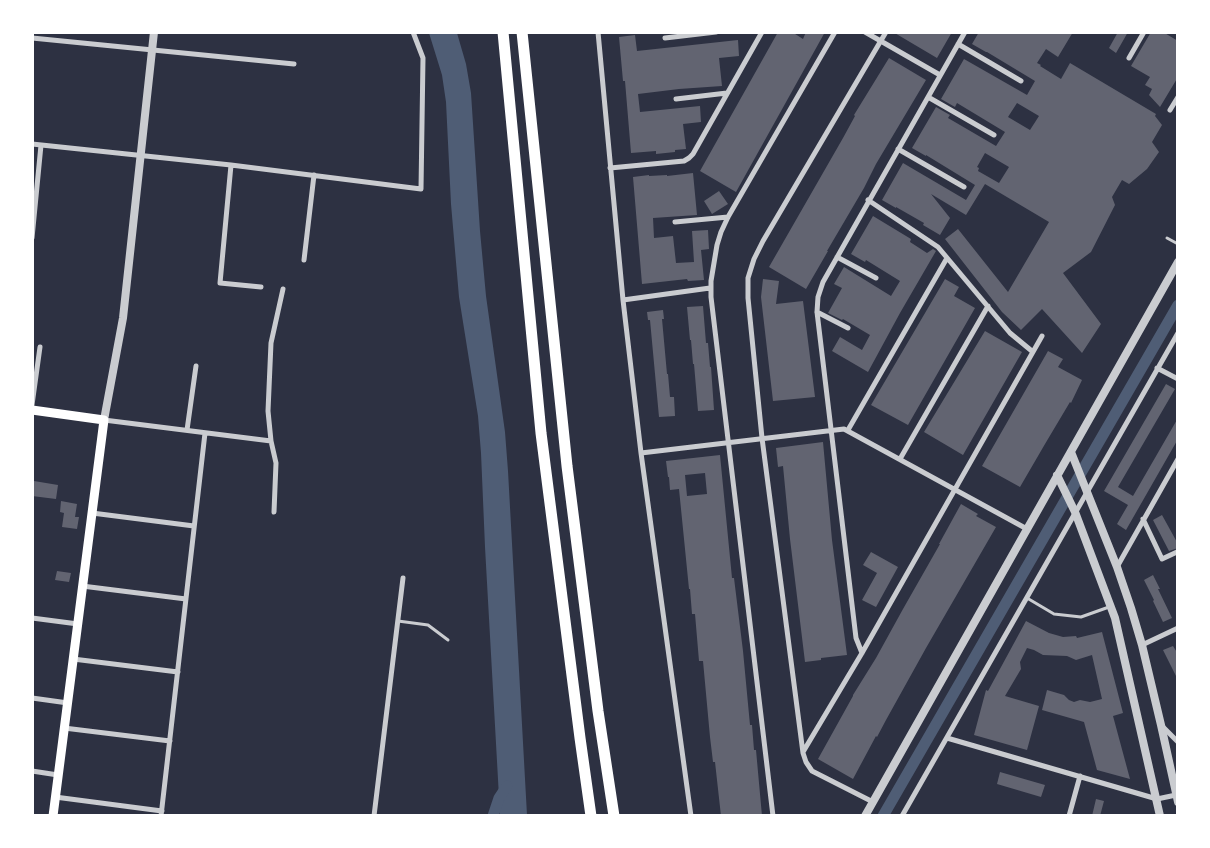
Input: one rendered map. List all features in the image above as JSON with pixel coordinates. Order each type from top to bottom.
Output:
[{"type":"highway","points":[[503,32],[540,424],[591,816]]},
{"type":"highway","points":[[522,32],[567,466],[598,711],[614,816]]},
{"type":"main road","points":[[32,410],[104,420],[53,816]]},
{"type":"street","points":[[154,32],[123,318],[104,420],[271,441]]},
{"type":"street","points":[[32,144],[231,164],[421,189],[423,58],[413,32]]},
{"type":"street","points":[[598,32],[623,300],[641,453],[691,816]]},
{"type":"street","points":[[665,38],[716,32]]},
{"type":"street","points":[[610,168],[684,161],[689,158],[762,32]]},
{"type":"street","points":[[774,816],[710,288],[717,245],[728,217],[835,32]]},
{"type":"street","points":[[865,32],[940,75]]},
{"type":"street","points":[[873,802],[812,771],[803,753],[762,438],[748,298],[748,278],[754,259],[763,241],[886,32]]},
{"type":"street","points":[[862,652],[855,634],[817,303],[820,289],[868,200],[965,32]]},
{"type":"street","points":[[1129,58],[1144,32]]},
{"type":"street","points":[[32,38],[294,64]]},
{"type":"street","points":[[958,44],[1021,81]]},
{"type":"street","points":[[676,99],[727,93]]},
{"type":"street","points":[[1170,110],[1178,97]]},
{"type":"street","points":[[928,98],[994,135]]},
{"type":"street","points":[[32,238],[41,145]]},
{"type":"street","points":[[898,149],[964,187]]},
{"type":"street","points":[[231,164],[220,283],[260,287]]},
{"type":"street","points":[[304,260],[314,175]]},
{"type":"street","points":[[868,200],[938,247],[1010,333],[1034,352]]},
{"type":"street","points":[[674,222],[728,217]]},
{"type":"street","points":[[837,257],[876,278]]},
{"type":"street","points":[[848,430],[947,258]]},
{"type":"street","points":[[866,816],[1178,262]]},
{"type":"street","points":[[623,300],[710,288]]},
{"type":"street","points":[[274,512],[276,463],[271,441],[268,412],[271,343],[283,289]]},
{"type":"street","points":[[900,459],[988,306]]},
{"type":"street","points":[[817,312],[848,328]]},
{"type":"street","points":[[902,816],[1075,512],[1085,488],[1178,333]]},
{"type":"street","points":[[803,753],[1042,336]]},
{"type":"street","points":[[32,404],[40,347]]},
{"type":"street","points":[[187,430],[196,366]]},
{"type":"street","points":[[1158,368],[1178,379]]},
{"type":"street","points":[[641,453],[844,429],[1027,530]]},
{"type":"street","points":[[55,797],[162,813],[205,433]]},
{"type":"street","points":[[946,738],[1157,799],[1177,798],[1142,645],[1131,608],[1117,567],[1071,452]]},
{"type":"street","points":[[1117,567],[1178,460]]},
{"type":"street","points":[[1058,478],[1075,512],[1115,618],[1160,816]]},
{"type":"street","points":[[92,513],[194,526]]},
{"type":"street","points":[[1143,519],[1162,558],[1177,552]]},
{"type":"street","points":[[374,816],[403,578]]},
{"type":"street","points":[[82,586],[186,599]]},
{"type":"street","points":[[32,618],[78,624]]},
{"type":"street","points":[[1142,645],[1178,628]]},
{"type":"street","points":[[73,658],[178,672]]},
{"type":"street","points":[[32,698],[68,702]]},
{"type":"street","points":[[1161,725],[1178,742]]},
{"type":"street","points":[[64,728],[170,741]]},
{"type":"street","points":[[32,772],[58,775]]},
{"type":"street","points":[[1069,816],[1080,776]]},
{"type":"lane","points":[[1168,238],[1178,244]]},
{"type":"lane","points":[[1026,598],[1054,614],[1081,617],[1111,607]]},
{"type":"lane","points":[[398,621],[428,625],[448,640]]},
{"type":"water","points":[[429,33],[457,33],[466,64],[471,93],[486,296],[505,432],[527,815],[500,815],[478,416],[459,297],[451,204],[446,102],[442,75]]},
{"type":"building","points":[[778,32],[792,32],[803,39],[806,32],[825,32],[736,192],[700,171]]},
{"type":"building","points":[[893,32],[952,32],[937,58]]},
{"type":"building","points":[[979,32],[1073,32],[1058,57],[1046,49],[1037,63],[1061,79],[1070,63],[1156,114],[1155,116],[1162,125],[1152,142],[1159,152],[1147,169],[1129,184],[1122,180],[1112,197],[1115,205],[1091,252],[1063,273],[1101,324],[1082,353],[1042,309],[1021,330],[1002,312],[945,239],[958,229],[1008,292],[1049,222],[985,184],[966,215],[931,194],[950,218],[940,235],[923,225],[924,223],[882,200],[903,163],[966,200],[975,185],[912,148],[936,107],[950,115],[948,118],[996,146],[1005,132],[957,103],[955,107],[941,99],[964,59],[1027,95],[1035,81],[972,44]],"holes":[[[1017,103],[1039,116],[1030,130],[1008,117]],[[985,153],[1009,167],[999,183],[978,171],[979,168],[977,167]]]},
{"type":"building","points":[[1118,32],[1128,32],[1116,53],[1109,48]]},
{"type":"building","points":[[1151,32],[1163,32],[1178,41],[1178,77],[1160,107],[1149,95],[1152,89],[1145,85],[1150,77],[1131,66]]},
{"type":"building","points":[[635,35],[637,51],[738,40],[739,56],[719,58],[722,86],[638,94],[640,112],[700,106],[701,122],[683,124],[686,149],[656,154],[656,151],[631,153],[619,37]]},
{"type":"building","points":[[889,58],[926,80],[876,164],[806,289],[769,267],[843,138],[854,115]]},
{"type":"building","points":[[693,173],[697,215],[653,218],[654,238],[673,236],[676,263],[694,262],[692,231],[708,230],[709,249],[701,250],[704,280],[688,281],[687,279],[642,284],[633,177]]},
{"type":"building","points":[[719,191],[728,204],[712,214],[704,201]]},
{"type":"building","points":[[873,216],[911,239],[910,242],[927,253],[933,249],[936,251],[868,372],[832,351],[840,337],[862,350],[870,335],[843,319],[828,313],[842,288],[834,284],[844,267],[891,296],[900,281],[866,260],[865,262],[851,254]]},
{"type":"building","points":[[763,279],[779,281],[776,304],[803,301],[815,397],[773,401],[761,297]]},
{"type":"building","points":[[945,279],[959,287],[954,296],[975,308],[908,425],[871,405]]},
{"type":"building","points":[[703,306],[706,343],[708,343],[711,367],[714,410],[698,411],[687,307]]},
{"type":"building","points":[[663,310],[664,319],[662,319],[667,374],[670,397],[674,397],[675,416],[659,417],[650,320],[648,320],[647,312]]},
{"type":"building","points":[[985,331],[1022,352],[963,455],[924,432]]},
{"type":"building","points":[[1048,351],[1063,359],[1058,367],[1082,380],[1071,403],[1020,487],[982,466]]},
{"type":"building","points":[[1166,384],[1175,389],[1118,487],[1133,496],[1178,418],[1178,439],[1126,530],[1117,524],[1128,505],[1104,491]]},
{"type":"building","points":[[823,442],[832,540],[847,655],[805,662],[783,466],[778,467],[776,448]]},
{"type":"building","points":[[720,455],[732,578],[734,578],[743,651],[750,725],[752,725],[754,750],[756,750],[762,816],[721,816],[715,762],[713,762],[710,737],[703,661],[699,661],[695,614],[692,614],[679,489],[670,490],[666,461]],"holes":[[[705,473],[707,494],[687,496],[685,475]]]},
{"type":"building","points":[[34,481],[58,485],[56,499],[32,496]]},
{"type":"building","points":[[61,501],[77,504],[75,517],[79,517],[77,529],[62,527],[64,513],[60,512]]},
{"type":"building","points":[[961,504],[978,514],[976,516],[996,527],[853,779],[818,759]]},
{"type":"building","points":[[1162,515],[1178,544],[1178,548],[1169,551],[1153,520]]},
{"type":"building","points":[[871,552],[898,567],[876,607],[862,600],[877,573],[863,565]]},
{"type":"building","points":[[57,571],[71,573],[69,582],[55,580]]},
{"type":"building","points":[[1153,575],[1172,618],[1163,622],[1144,580]]},
{"type":"building","points":[[1026,621],[1049,633],[1063,637],[1076,636],[1077,638],[1102,632],[1123,713],[1113,716],[1130,779],[1097,770],[1084,722],[1042,710],[1047,690],[1064,695],[1074,702],[1080,700],[1090,702],[1102,699],[1092,655],[1076,660],[1067,656],[1043,655],[1027,648],[1020,662],[1021,669],[1005,696],[1039,706],[1027,750],[974,735],[986,690],[988,691]]},
{"type":"building","points":[[1173,646],[1178,654],[1178,680],[1163,650]]},
{"type":"building","points":[[1000,772],[1045,785],[1041,797],[997,784]]},
{"type":"building","points":[[1096,799],[1104,801],[1100,816],[1092,816]]},
{"type":"waterway","points":[[883,816],[1178,305]]},
{"type":"waterway","points":[[493,816],[499,798],[507,786]]}]
